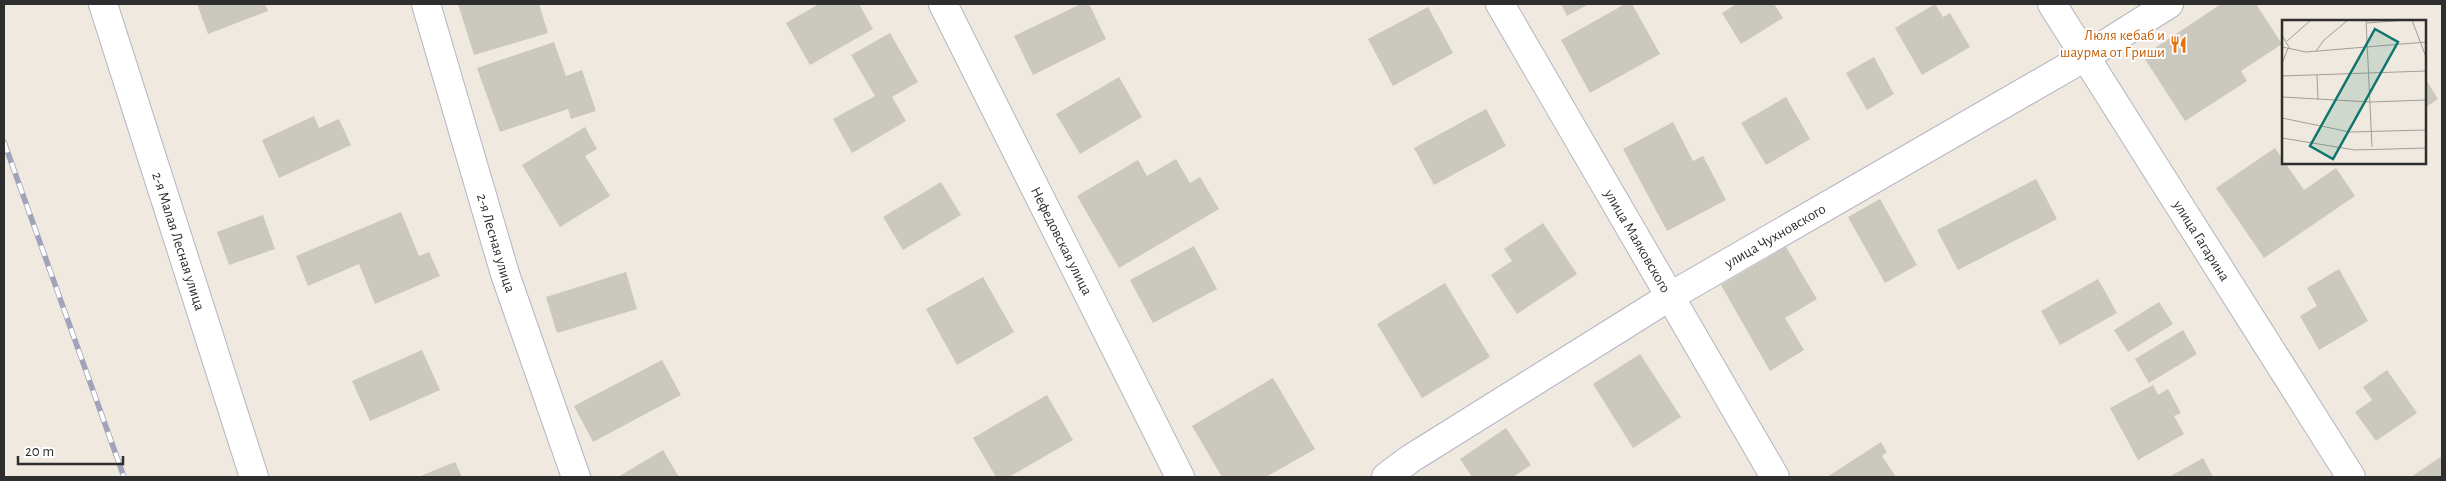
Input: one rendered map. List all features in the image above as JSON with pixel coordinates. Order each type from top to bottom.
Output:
[{"type":"street","name":"2-я Малая Лесная улица","points":[[103,4],[254,477]]},
{"type":"street","name":"2-я Лесная улица","points":[[426,4],[505,274],[576,477]]},
{"type":"street","name":"Нефедовская улица","points":[[943,4],[1180,477]]},
{"type":"street","name":"улица Маяковского","points":[[1500,4],[1775,477]]},
{"type":"street","name":"улица Гагарина","points":[[2052,4],[2351,477]]},
{"type":"street","name":"улица Чухновского","points":[[1386,477],[1410,459],[1669,297],[2085,57],[2169,4]]},
{"type":"building","points":[[197,4],[265,4],[268,11],[208,34]]},
{"type":"building","points":[[458,4],[539,4],[548,33],[474,55]]},
{"type":"building","points":[[819,4],[859,4],[873,29],[810,65],[786,23]]},
{"type":"building","points":[[1081,4],[1089,4],[1106,39],[1033,75],[1014,36]]},
{"type":"building","points":[[1561,4],[1589,4],[1567,16]]},
{"type":"building","points":[[1625,4],[1632,4],[1660,54],[1590,93],[1561,40]]},
{"type":"building","points":[[1736,4],[1774,4],[1783,18],[1741,44],[1722,13]]},
{"type":"building","points":[[1935,4],[1943,17],[1950,13],[1970,47],[1922,75],[1895,28]]},
{"type":"building","points":[[2221,4],[2256,4],[2282,44],[2241,71],[2247,81],[2185,121],[2143,56]]},
{"type":"building","points":[[1428,7],[1453,53],[1393,86],[1368,39]]},
{"type":"building","points":[[890,33],[918,82],[892,97],[906,121],[852,153],[833,119],[875,96],[851,55]]},
{"type":"building","points":[[554,42],[566,76],[582,70],[596,111],[571,119],[568,109],[500,132],[477,68]]},
{"type":"building","points":[[1874,57],[1894,94],[1867,110],[1846,73]]},
{"type":"building","points":[[1119,77],[1142,117],[1080,154],[1056,114]]},
{"type":"building","points":[[2426,80],[2438,99],[2426,107]]},
{"type":"building","points":[[1786,97],[1810,139],[1766,165],[1741,123]]},
{"type":"building","points":[[1486,109],[1506,146],[1434,185],[1414,148]]},
{"type":"building","points":[[314,116],[319,128],[339,119],[351,145],[279,178],[262,140]]},
{"type":"building","points":[[1673,122],[1693,161],[1703,156],[1726,200],[1667,231],[1623,149]]},
{"type":"building","points":[[585,127],[597,149],[585,156],[610,196],[560,227],[522,165]]},
{"type":"building","points":[[2275,148],[2282,158],[2282,164],[2286,164],[2304,190],[2336,168],[2355,196],[2264,258],[2216,188]]},
{"type":"building","points":[[1176,159],[1190,183],[1200,177],[1219,209],[1119,268],[1077,196],[1138,160],[1147,176]]},
{"type":"building","points":[[2036,179],[2057,219],[1958,270],[1937,230]]},
{"type":"building","points":[[941,182],[961,215],[903,250],[883,217]]},
{"type":"building","points":[[1880,199],[1917,265],[1885,283],[1848,217]]},
{"type":"building","points":[[401,212],[419,256],[429,252],[440,276],[375,304],[359,264],[308,286],[296,256]]},
{"type":"building","points":[[263,215],[275,249],[229,265],[217,232]]},
{"type":"building","points":[[1543,223],[1577,274],[1517,314],[1491,275],[1512,261],[1504,249]]},
{"type":"building","points":[[1194,246],[1217,289],[1153,323],[1130,280]]},
{"type":"building","points":[[1786,247],[1817,299],[1785,318],[1804,350],[1770,371],[1721,285]]},
{"type":"building","points":[[2339,269],[2368,321],[2319,350],[2300,316],[2317,306],[2307,288]]},
{"type":"building","points":[[626,272],[637,309],[557,333],[546,297]]},
{"type":"building","points":[[983,277],[1014,332],[957,365],[926,309]]},
{"type":"building","points":[[2098,279],[2117,313],[2060,345],[2041,311]]},
{"type":"building","points":[[1445,283],[1490,357],[1422,398],[1377,324]]},
{"type":"building","points":[[2159,302],[2173,324],[2128,352],[2114,330]]},
{"type":"building","points":[[2183,330],[2197,354],[2149,383],[2135,359]]},
{"type":"building","points":[[422,350],[440,390],[370,421],[352,381]]},
{"type":"building","points":[[1640,354],[1681,417],[1633,448],[1593,384]]},
{"type":"building","points":[[662,360],[681,395],[593,442],[574,406]]},
{"type":"building","points":[[2387,370],[2417,413],[2376,441],[2355,412],[2372,400],[2363,387]]},
{"type":"building","points":[[1273,378],[1315,449],[1266,477],[1222,477],[1192,426]]},
{"type":"building","points":[[2153,385],[2158,395],[2168,389],[2181,413],[2174,416],[2184,434],[2138,460],[2110,408]]},
{"type":"building","points":[[1047,395],[1073,440],[1009,477],[996,477],[973,438]]},
{"type":"building","points":[[1506,428],[1531,465],[1513,477],[1472,477],[1460,459]]},
{"type":"building","points":[[1881,442],[1887,452],[1882,456],[1896,477],[1827,477]]},
{"type":"building","points":[[663,450],[679,477],[618,477]]},
{"type":"building","points":[[2442,456],[2442,477],[2411,477]]},
{"type":"building","points":[[2203,458],[2213,477],[2169,477]]},
{"type":"building","points":[[455,462],[462,477],[418,477]]},
{"type":"railway","points":[[4,142],[124,477]]},
{"type":"place","name":"Люля кебаб и шаурма от Гриши","points":[[2179,44]]}]
